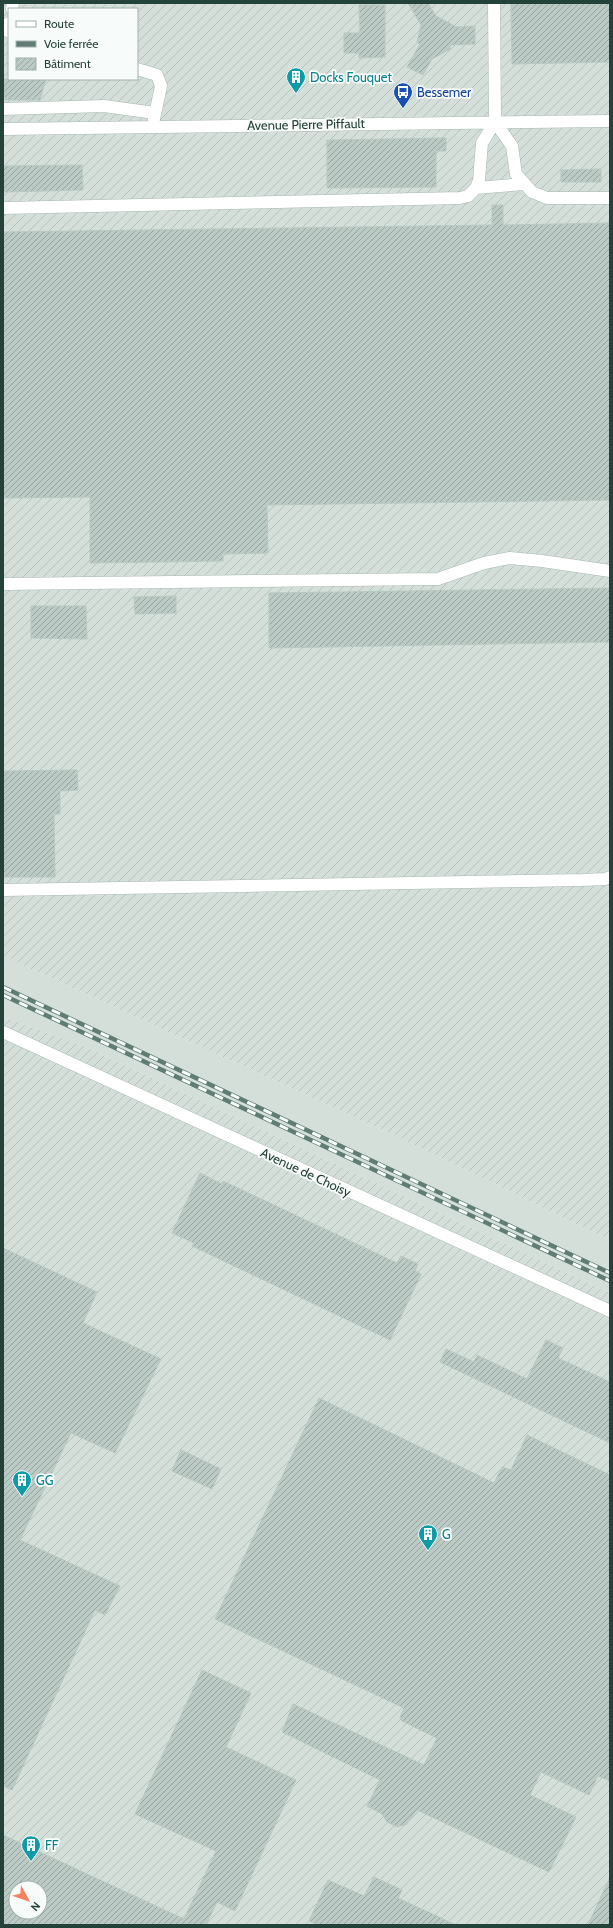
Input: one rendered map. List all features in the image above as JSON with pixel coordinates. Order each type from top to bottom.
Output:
[{"type":"street","points":[[3,208],[460,198],[468,196],[476,188],[479,180],[482,144],[495,122],[494,3]]},
{"type":"street","points":[[138,69],[157,75],[161,86],[152,126]]},
{"type":"street","points":[[3,109],[104,106],[155,113]]},
{"type":"street","name":"Avenue Pierre Piffault","points":[[3,129],[610,121]]},
{"type":"street","points":[[495,122],[512,146],[516,174],[532,192],[547,198],[610,198]]},
{"type":"street","points":[[476,188],[524,184]]},
{"type":"street","points":[[3,584],[438,578],[484,563],[510,558],[542,561],[610,572]]},
{"type":"street","points":[[3,890],[582,880],[605,879],[610,876]]},
{"type":"street","name":"Avenue de Choisy","points":[[3,1032],[610,1311]]},
{"type":"shaded area","points":[[3,3],[610,3],[610,1236],[603,1237],[396,1136],[3,956]]},
{"type":"shaded area","points":[[3,956],[396,1136],[603,1237],[610,1236],[610,1293],[84,1046],[3,1017]]},
{"type":"shaded area","points":[[3,1017],[84,1046],[610,1293],[610,1925],[3,1925]]},
{"type":"building","points":[[408,3],[428,3],[436,16],[457,27],[475,26],[475,44],[450,45],[450,49],[432,59],[423,75],[407,67],[420,44],[417,42],[421,25]]},
{"type":"building","points":[[511,3],[610,3],[610,62],[512,64]]},
{"type":"building","points":[[359,5],[385,5],[385,57],[359,58],[359,53],[344,53],[344,33],[360,33]]},
{"type":"building","points":[[3,79],[46,80],[40,100],[5,100]]},
{"type":"building","points":[[446,138],[446,151],[436,151],[436,187],[327,188],[327,140]]},
{"type":"building","points":[[82,165],[83,190],[3,192],[3,166]]},
{"type":"building","points":[[601,169],[601,182],[561,182],[561,170]]},
{"type":"building","points":[[492,205],[503,205],[503,225],[610,223],[610,500],[267,505],[268,553],[223,554],[223,561],[90,563],[90,497],[3,498],[3,232],[492,225]]},
{"type":"building","points":[[610,588],[610,642],[269,648],[269,593]]},
{"type":"building","points":[[176,596],[176,613],[135,614],[134,597]]},
{"type":"building","points":[[31,606],[86,606],[87,639],[31,638]]},
{"type":"building","points":[[77,770],[78,790],[60,791],[60,814],[54,814],[55,877],[3,877],[3,771]]},
{"type":"building","points":[[200,1173],[222,1184],[223,1181],[397,1263],[401,1256],[418,1264],[415,1271],[421,1274],[390,1340],[192,1246],[194,1243],[172,1233]]},
{"type":"building","name":"GG","points":[[3,1248],[97,1292],[83,1323],[161,1359],[115,1453],[71,1433],[20,1540],[120,1586],[105,1615],[95,1610],[12,1790],[3,1786]]},
{"type":"building","points":[[546,1340],[563,1348],[558,1358],[610,1382],[610,1443],[440,1362],[446,1349],[474,1362],[477,1355],[527,1379]]},
{"type":"building","name":"G","points":[[319,1398],[494,1483],[502,1467],[511,1470],[527,1435],[610,1475],[610,1781],[598,1776],[589,1795],[541,1772],[530,1795],[576,1817],[549,1872],[417,1810],[407,1824],[397,1827],[387,1822],[382,1814],[367,1806],[380,1780],[282,1732],[293,1704],[424,1765],[437,1738],[402,1721],[400,1717],[404,1708],[215,1619]]},
{"type":"building","points":[[181,1450],[221,1469],[212,1489],[172,1471]]},
{"type":"building","points":[[202,1670],[251,1693],[226,1747],[296,1780],[235,1911],[217,1902],[206,1925],[3,1925],[3,1835],[184,1919],[216,1851],[135,1814]]},
{"type":"building","points":[[374,1877],[402,1890],[398,1898],[456,1925],[318,1925],[309,1921],[328,1880],[364,1896]]},
{"type":"building","points":[[610,1877],[610,1925],[588,1925]]},
{"type":"railway","points":[[3,987],[610,1273]]},
{"type":"railway","points":[[3,995],[610,1281]]},
{"type":"place","name":"Docks Fouquet","points":[[296,94]]},
{"type":"place","name":"Bessemer","points":[[403,109]]},
{"type":"place","name":"GG","points":[[22,1497]]},
{"type":"place","name":"G","points":[[428,1551]]},
{"type":"place","name":"FF","points":[[31,1862]]}]
